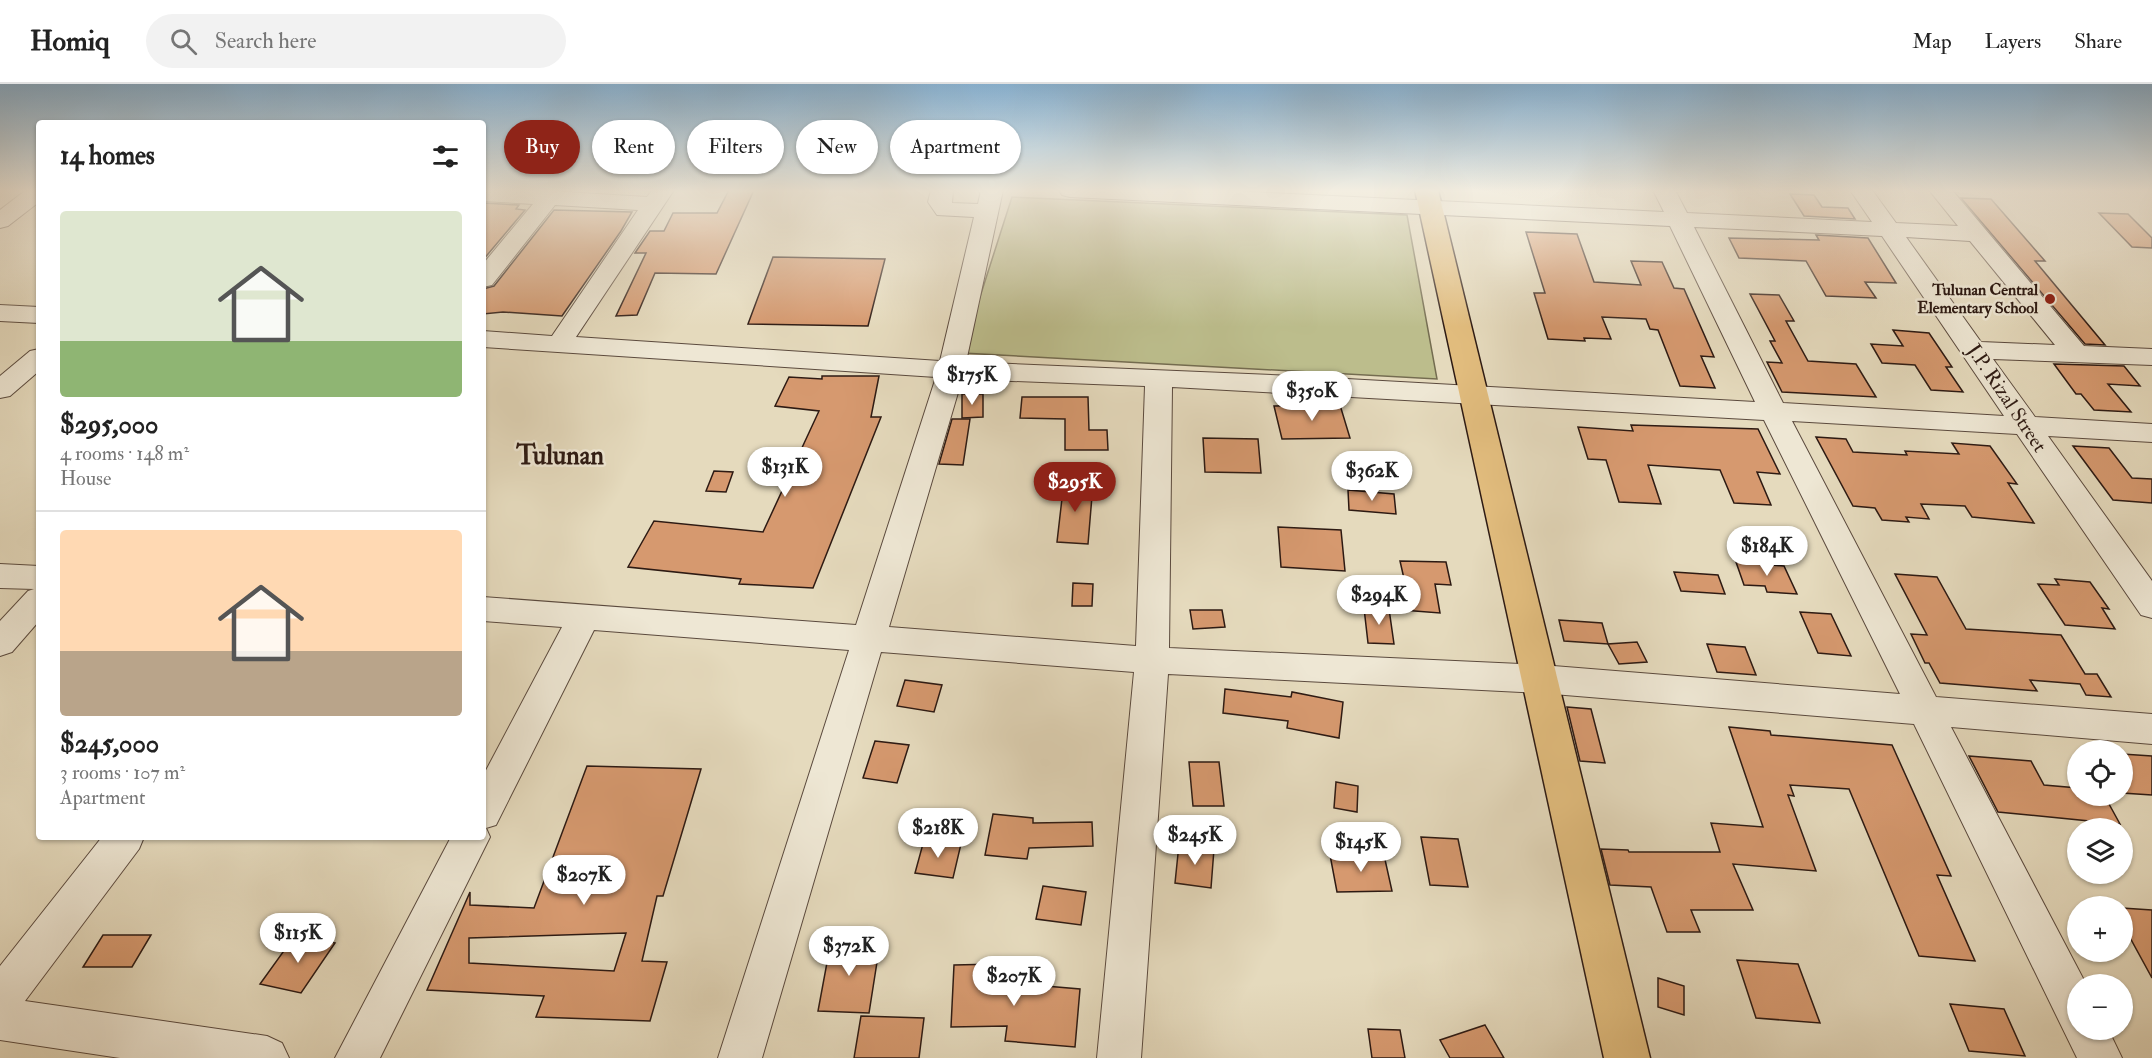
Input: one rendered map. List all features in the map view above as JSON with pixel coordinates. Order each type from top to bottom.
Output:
[{"type":"main road","points":[[1437,235],[1628,1058]]},
{"type":"street","points":[[486,276],[519,235]]},
{"type":"street","points":[[559,344],[633,235]]},
{"type":"street","points":[[740,1058],[871,639],[951,370],[981,235]]},
{"type":"street","points":[[1686,235],[1773,413],[1927,711],[2067,991]]},
{"type":"street","name":"J.P. Rizal Street","points":[[1895,235],[2152,606]]},
{"type":"street","points":[[1978,235],[2076,354]]},
{"type":"street","points":[[0,314],[36,315]]},
{"type":"street","points":[[486,339],[951,370],[1159,378],[2152,433]]},
{"type":"street","points":[[1975,350],[2152,357]]},
{"type":"street","points":[[0,390],[36,360]]},
{"type":"street","points":[[1119,1058],[1152,660],[1159,378]]},
{"type":"street","points":[[0,576],[36,578]]},
{"type":"street","points":[[0,643],[36,603]]},
{"type":"street","points":[[486,609],[1152,660],[1541,679],[2152,729]]},
{"type":"street","points":[[486,807],[584,617]]},
{"type":"street","points":[[0,1000],[123,840]]},
{"type":"street","points":[[357,1058],[469,840]]},
{"type":"street","points":[[0,1019],[267,1058]]},
{"type":"street","points":[[2091,1040],[2100,1058]]},
{"type":"green space","points":[[1000,235],[1411,235],[1437,379],[962,353]]},
{"type":"building","points":[[486,235],[504,235],[486,256]]},
{"type":"building","points":[[534,235],[618,235],[562,316],[503,312],[486,314],[486,288],[494,286]]},
{"type":"building","points":[[647,235],[733,235],[716,274],[655,273],[637,315],[616,316],[646,253],[635,253]]},
{"type":"building","points":[[1527,235],[1578,235],[1594,282],[1641,285],[1631,261],[1662,262],[1674,288],[1684,289],[1714,357],[1701,356],[1715,388],[1680,386],[1658,330],[1650,329],[1646,319],[1602,317],[1611,339],[1584,338],[1585,341],[1548,339],[1534,293],[1545,293]]},
{"type":"building","points":[[1816,235],[1868,238],[1896,283],[1865,282],[1876,298],[1826,296],[1806,261],[1739,258],[1729,238],[1819,240]]},
{"type":"building","points":[[1993,235],[2023,235],[2045,261],[2035,261],[2105,345],[2085,344]]},
{"type":"building","points":[[2121,235],[2149,235],[2152,238],[2152,248],[2132,247]]},
{"type":"building","points":[[773,257],[885,259],[868,326],[748,324]]},
{"type":"building","points":[[1750,294],[1779,295],[1794,321],[1786,321],[1808,361],[1856,364],[1876,397],[1782,392],[1767,362],[1782,363],[1770,341],[1775,341]]},
{"type":"building","points":[[1893,330],[1929,333],[1952,367],[1946,367],[1963,392],[1931,390],[1915,365],[1882,363],[1871,344],[1903,346]]},
{"type":"building","points":[[2054,364],[2124,366],[2140,386],[2108,384],[2131,412],[2094,410],[2081,394],[2076,394]]},
{"type":"building","points":[[822,376],[879,376],[871,417],[881,417],[813,588],[739,584],[741,579],[628,567],[654,521],[763,532],[819,411],[775,406],[789,377],[822,379]]},
{"type":"building","points":[[962,394],[983,394],[983,417],[962,418]]},
{"type":"building","points":[[1022,397],[1088,397],[1089,430],[1107,430],[1108,450],[1065,450],[1065,419],[1020,418]]},
{"type":"building","points":[[1340,405],[1350,438],[1282,439],[1274,406]]},
{"type":"building","points":[[952,419],[970,419],[963,465],[939,464]]},
{"type":"building","points":[[1631,425],[1758,429],[1780,474],[1757,472],[1771,505],[1734,503],[1720,470],[1648,465],[1661,504],[1619,502],[1606,460],[1588,459],[1578,427],[1633,431]]},
{"type":"building","points":[[1816,437],[1846,439],[1853,452],[1907,455],[1905,451],[1959,454],[1952,443],[1990,446],[2017,484],[2008,483],[2034,523],[1972,517],[1965,506],[1921,504],[1929,519],[1906,517],[1909,522],[1882,520],[1875,508],[1853,506]]},
{"type":"building","points":[[1203,438],[1258,439],[1261,473],[1205,472]]},
{"type":"building","points":[[2073,446],[2109,448],[2132,478],[2152,479],[2152,503],[2113,500]]},
{"type":"building","points":[[714,471],[733,472],[726,492],[706,491]]},
{"type":"building","points":[[1064,481],[1093,484],[1088,544],[1057,542]]},
{"type":"building","points":[[1348,490],[1394,494],[1396,514],[1349,510]]},
{"type":"building","points":[[1278,527],[1341,530],[1345,571],[1281,567]]},
{"type":"building","points":[[1400,561],[1446,562],[1451,585],[1435,584],[1440,613],[1389,609],[1385,582],[1405,583]]},
{"type":"building","points":[[1736,562],[1784,566],[1797,594],[1767,592],[1765,586],[1744,585]]},
{"type":"building","points":[[1674,572],[1718,575],[1725,594],[1681,591]]},
{"type":"building","points":[[1895,574],[1937,577],[1966,629],[2061,635],[2085,674],[2097,674],[2111,697],[2086,695],[2080,684],[2030,680],[2037,691],[1940,683],[1929,663],[1925,663],[1911,634],[1927,635]]},
{"type":"building","points":[[2055,579],[2090,582],[2109,609],[2102,608],[2115,629],[2065,625],[2038,584],[2059,585]]},
{"type":"building","points":[[1073,583],[1093,584],[1092,606],[1072,606]]},
{"type":"building","points":[[1364,608],[1389,609],[1394,644],[1368,643]]},
{"type":"building","points":[[1190,610],[1222,610],[1225,627],[1193,629]]},
{"type":"building","points":[[1800,612],[1831,614],[1851,656],[1818,653]]},
{"type":"building","points":[[1559,620],[1602,623],[1608,644],[1564,641]]},
{"type":"building","points":[[1637,642],[1647,662],[1619,664],[1608,644]]},
{"type":"building","points":[[1707,644],[1745,647],[1756,675],[1717,672]]},
{"type":"building","points":[[905,680],[942,685],[934,712],[897,706]]},
{"type":"building","points":[[1225,689],[1291,697],[1292,692],[1343,702],[1339,738],[1287,728],[1288,721],[1223,713]]},
{"type":"building","points":[[1567,707],[1591,709],[1605,763],[1580,761]]},
{"type":"building","points":[[1729,727],[1770,731],[1771,735],[1892,745],[1951,876],[1937,875],[1975,961],[1919,956],[1849,789],[1790,785],[1794,796],[1788,795],[1816,871],[1733,864],[1753,910],[1691,910],[1700,932],[1667,932],[1651,887],[1610,885],[1601,849],[1628,850],[1629,852],[1720,852],[1711,823],[1763,827]]},
{"type":"building","points":[[875,741],[909,745],[897,783],[863,778]]},
{"type":"building","points":[[2133,755],[2152,756],[2152,795],[2133,794]]},
{"type":"building","points":[[1969,756],[2031,761],[2044,785],[2067,787],[2067,806],[2110,806],[2117,818],[2067,819],[1998,812]]},
{"type":"building","points":[[1189,762],[1219,762],[1224,806],[1193,806]]},
{"type":"building","points":[[587,766],[701,769],[663,896],[657,896],[642,961],[667,962],[650,1021],[536,1017],[544,996],[427,990],[470,892],[470,905],[534,908]],"holes":[[[626,933],[614,971],[469,963],[469,938]]]},
{"type":"building","points":[[1336,782],[1358,786],[1357,812],[1334,808]]},
{"type":"building","points":[[993,814],[1033,818],[1033,823],[1092,822],[1093,846],[1029,848],[1027,859],[985,855]]},
{"type":"building","points":[[1421,837],[1458,839],[1468,887],[1430,885]]},
{"type":"building","points":[[924,840],[961,844],[953,878],[915,873]]},
{"type":"building","points":[[1179,844],[1214,849],[1211,888],[1175,883]]},
{"type":"building","points":[[1330,855],[1384,855],[1392,891],[1337,892]]},
{"type":"building","points":[[1043,886],[1086,892],[1081,925],[1036,919]]},
{"type":"building","points":[[2133,909],[2152,910],[2152,978],[2133,943]]},
{"type":"building","points":[[296,934],[335,943],[301,993],[260,984]]},
{"type":"building","points":[[103,935],[151,935],[132,967],[83,967]]},
{"type":"building","points":[[831,941],[880,943],[869,1013],[818,1011]]},
{"type":"building","points":[[1737,960],[1798,964],[1820,1023],[1756,1018]]},
{"type":"building","points":[[998,964],[997,982],[1080,989],[1075,1047],[1005,1041],[1007,1026],[951,1027],[954,965]]},
{"type":"building","points":[[1658,978],[1684,986],[1684,1015],[1658,1007]]},
{"type":"building","points":[[1950,1004],[2004,1009],[2025,1056],[1969,1051]]},
{"type":"building","points":[[861,1016],[924,1018],[919,1058],[854,1058]]},
{"type":"building","points":[[1485,1025],[1504,1058],[1450,1058],[1440,1040]]},
{"type":"building","points":[[1368,1029],[1400,1030],[1405,1058],[1372,1058]]},
{"type":"place","name":"Tulunan Central Elementary School","points":[[2050,299]]},
{"type":"district","name":"Tulunan","points":[[560,456]]}]
